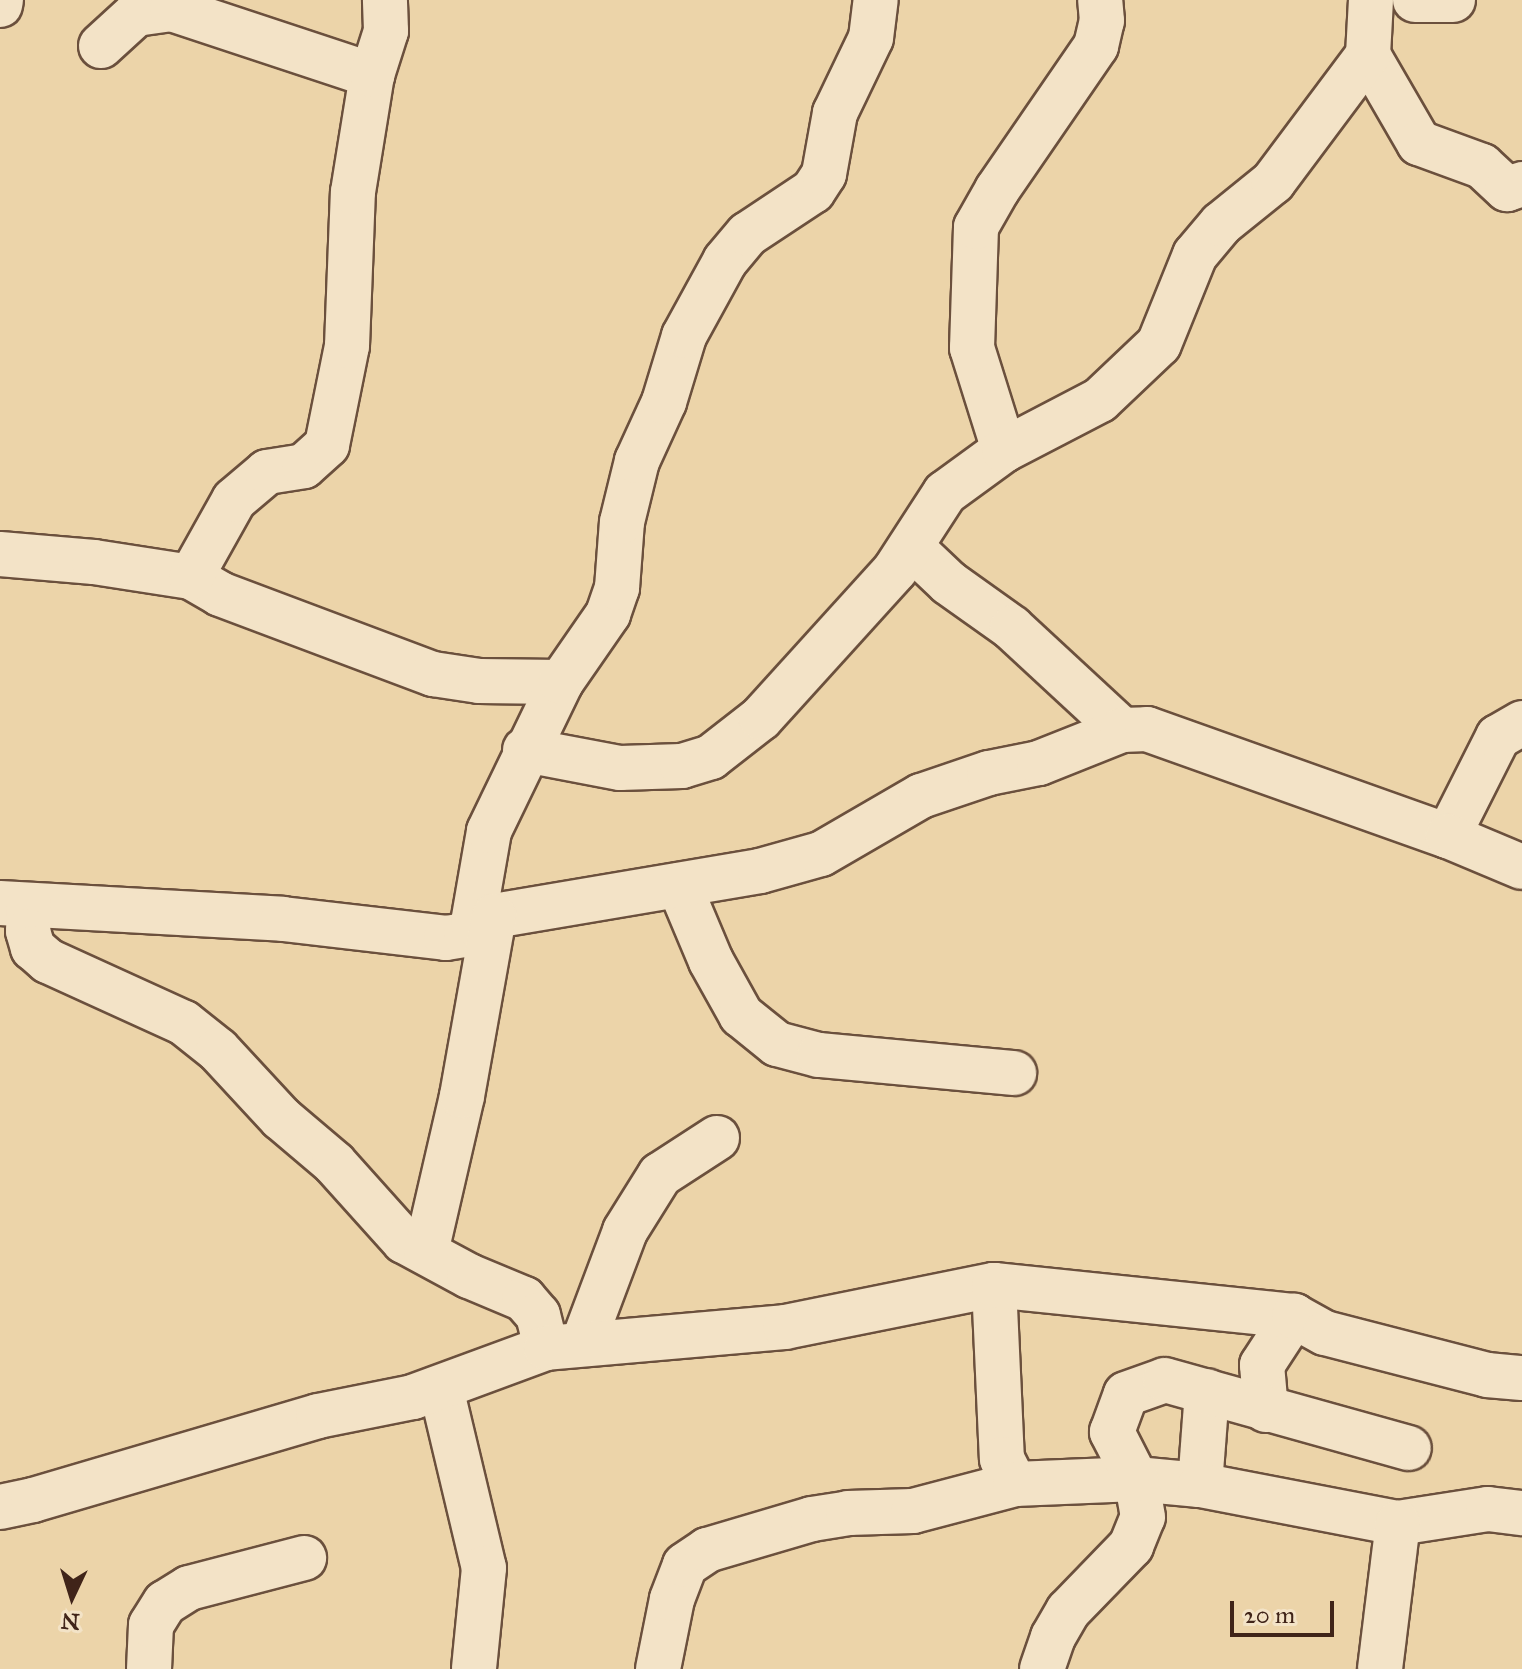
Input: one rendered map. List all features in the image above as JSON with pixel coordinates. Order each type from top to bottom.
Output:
[{"type":"street","points":[[191,577],[234,500],[267,472],[304,466],[327,445],[347,346],[353,192],[372,75],[386,31],[385,0]]},
{"type":"street","points":[[480,926],[473,923],[489,831],[525,750],[561,682],[608,614],[617,588],[622,522],[637,461],[664,402],[684,336],[725,261],[748,234],[813,191],[824,174],[835,113],[871,38],[876,0]]},
{"type":"street","points":[[1004,450],[972,348],[976,227],[997,190],[1096,46],[1102,21],[1100,0]]},
{"type":"street","points":[[1371,0],[1368,55],[1419,143],[1482,166],[1507,189],[1522,184]]},
{"type":"street","points":[[1415,0],[1453,0]]},
{"type":"street","points":[[101,46],[136,14],[172,9],[372,75]]},
{"type":"street","points":[[525,750],[620,768],[682,766],[711,757],[761,718],[911,547],[945,493],[1004,450],[1100,400],[1159,344],[1195,255],[1221,224],[1273,182],[1368,55]]},
{"type":"street","points":[[911,547],[949,583],[1012,628],[1122,730]]},
{"type":"street","points":[[0,554],[94,562],[191,577],[220,594],[433,674],[479,681],[561,682]]},
{"type":"street","points":[[1448,836],[1498,737],[1522,723]]},
{"type":"street","points":[[14,904],[283,919],[446,938],[480,926],[760,871],[821,854],[921,796],[989,773],[1039,763],[1122,730],[1147,729],[1448,836],[1522,867]]},
{"type":"street","points":[[679,885],[711,961],[741,1015],[777,1044],[819,1055],[1014,1073]]},
{"type":"street","points":[[14,904],[33,948],[48,961],[184,1023],[218,1050],[281,1118],[334,1163],[404,1241],[469,1276],[524,1299],[564,1346]]},
{"type":"street","points":[[426,1252],[462,1096],[480,926]]},
{"type":"street","points":[[564,1346],[625,1231],[660,1175],[717,1138]]},
{"type":"street","points":[[994,1285],[1002,1459],[1015,1484]]},
{"type":"street","points":[[0,1507],[318,1416],[441,1388],[564,1346],[697,1338],[785,1327],[994,1285],[1294,1316],[1325,1333],[1487,1375],[1522,1378]]},
{"type":"street","points":[[1266,1410],[1262,1365],[1294,1316]]},
{"type":"street","points":[[1042,1669],[1053,1637],[1068,1611],[1131,1546],[1143,1517],[1136,1479],[1112,1432],[1126,1394],[1165,1380],[1409,1448]]},
{"type":"street","points":[[441,1388],[484,1568],[474,1669]]},
{"type":"street","points":[[1200,1485],[1207,1391]]},
{"type":"street","points":[[658,1669],[672,1599],[685,1565],[707,1550],[812,1519],[848,1513],[913,1511],[1015,1484],[1136,1479],[1200,1485],[1398,1523],[1488,1509],[1522,1513]]},
{"type":"street","points":[[1380,1669],[1398,1523]]},
{"type":"street","points":[[149,1669],[151,1625],[165,1603],[189,1588],[304,1558]]}]
